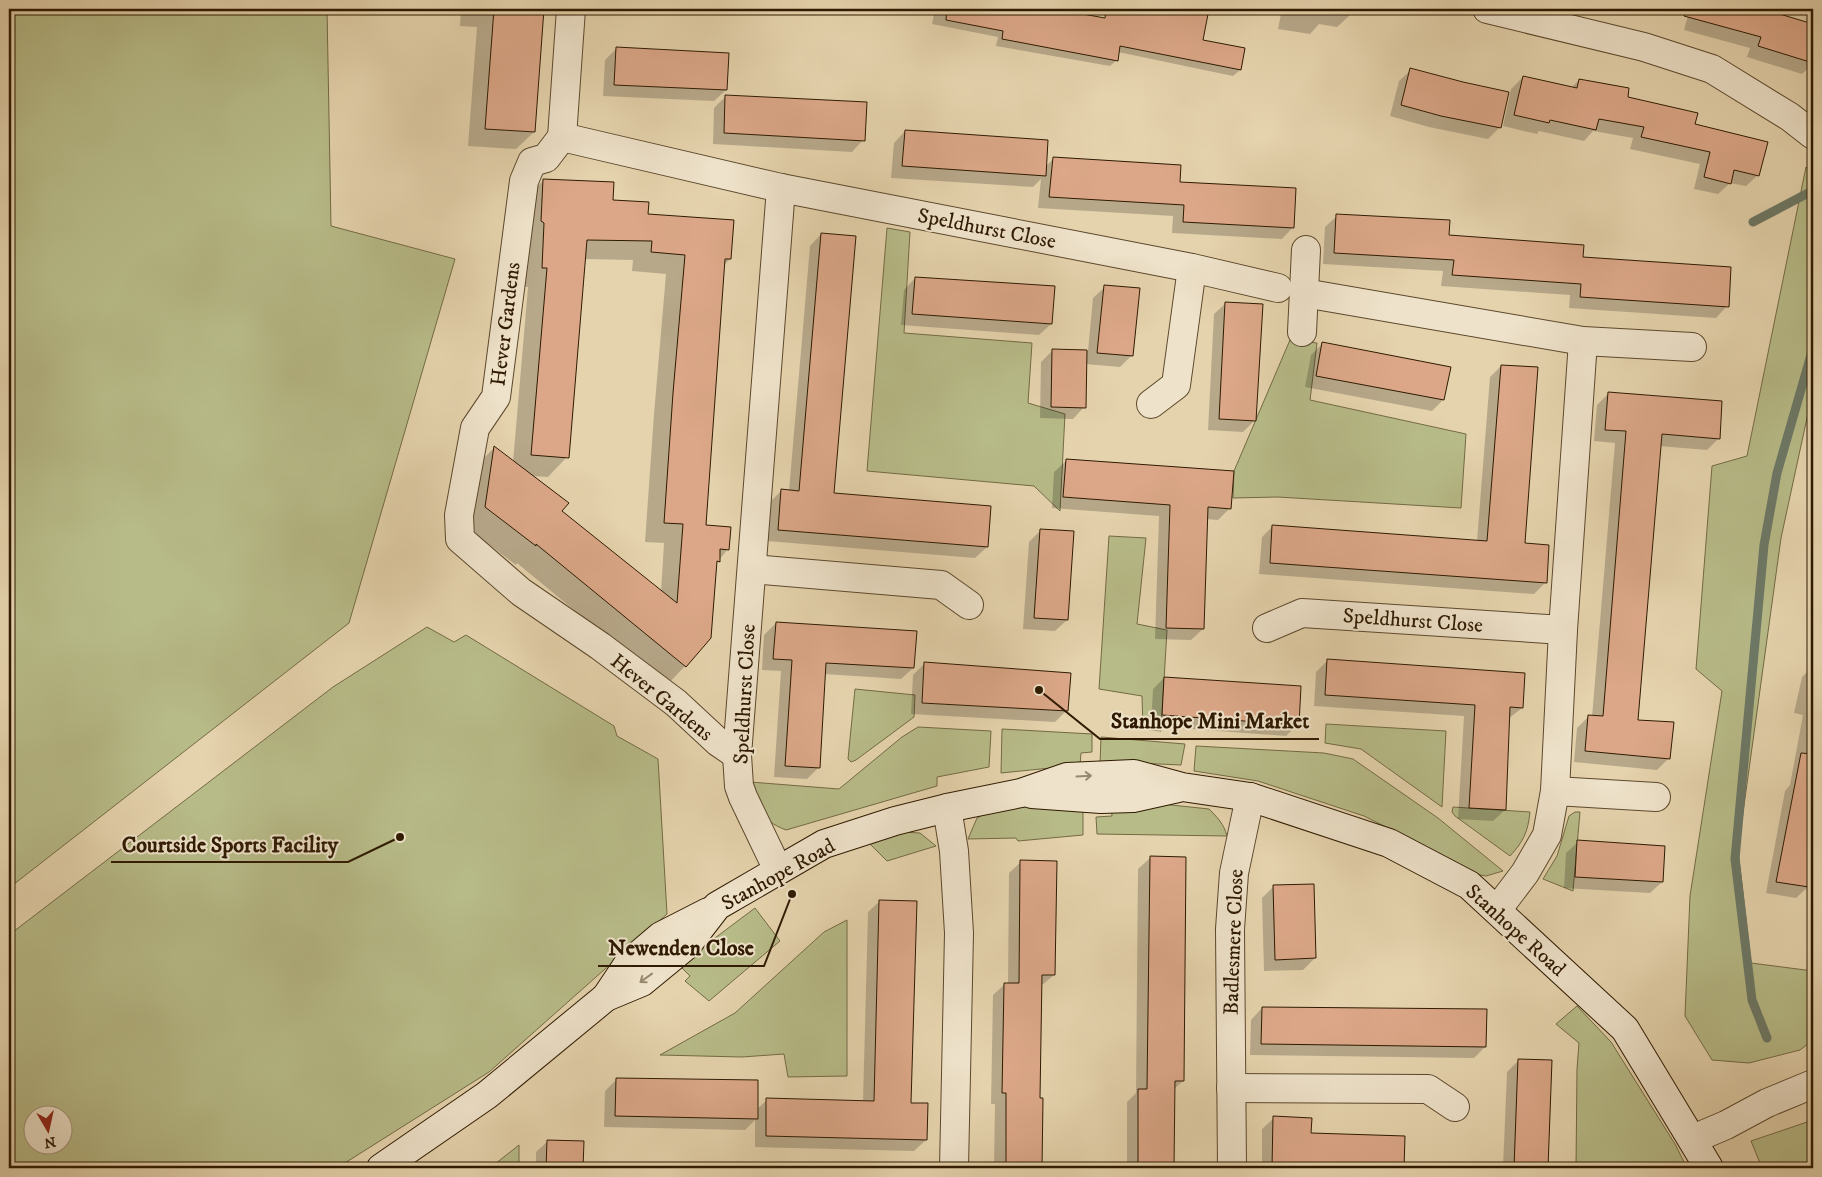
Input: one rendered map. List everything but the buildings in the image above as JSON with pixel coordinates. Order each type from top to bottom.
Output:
[{"type":"street","points":[[562,137],[571,9]]},
{"type":"street","points":[[1487,9],[1644,48],[1712,69],[1790,117],[1813,136]]},
{"type":"street","name":"Speldhurst Close","points":[[562,137],[782,188],[1192,268],[1291,290],[1583,341],[1692,347]]},
{"type":"street","name":"Hever Gardens","points":[[562,137],[546,158],[532,162],[524,182],[496,397],[475,428],[459,515],[460,539],[521,592],[600,646],[676,702],[718,742],[737,755]]},
{"type":"street","name":"Speldhurst Close","points":[[778,870],[739,786],[737,755],[782,188]]},
{"type":"street","points":[[1302,332],[1291,290],[1306,250]]},
{"type":"street","points":[[1151,404],[1176,385],[1192,268]]},
{"type":"street","points":[[1497,910],[1525,873],[1547,835],[1555,791],[1563,630],[1583,341]]},
{"type":"street","points":[[752,569],[941,585],[970,605]]},
{"type":"street","name":"Speldhurst Close","points":[[1267,628],[1302,613],[1563,630]]},
{"type":"street","name":"Stanhope Road","points":[[395,1164],[487,1095],[606,997],[628,964],[661,936],[824,844],[895,821],[1021,793],[1067,777],[1134,774],[1182,787],[1250,798],[1389,843],[1469,885],[1625,1029],[1709,1168]]},
{"type":"street","points":[[1555,791],[1656,797]]},
{"type":"street","name":"Badlesmere Close","points":[[1232,1168],[1230,958],[1234,873],[1250,798]]},
{"type":"street","points":[[947,808],[954,851],[958,932],[954,1168]]},
{"type":"street","points":[[1693,1140],[1767,1103],[1813,1084]]},
{"type":"street","points":[[1231,1088],[1428,1089],[1454,1107]]},
{"type":"green space","points":[[9,9],[327,9],[331,226],[455,259],[349,623],[9,888]]},
{"type":"green space","points":[[1806,167],[1813,173],[1813,397],[1781,538],[1738,849],[1751,963],[1813,971],[1813,1040],[1800,1050],[1749,1063],[1712,1060],[1685,1016],[1690,896],[1722,691],[1696,669],[1712,466],[1747,456]]},
{"type":"green space","points":[[887,228],[910,232],[904,333],[1032,343],[1028,403],[1065,414],[1060,511],[1034,486],[867,471]]},
{"type":"green space","points":[[1290,340],[1317,343],[1310,400],[1466,434],[1461,508],[1278,497],[1233,498],[1234,471]]},
{"type":"green space","points":[[1109,536],[1146,538],[1137,624],[1167,630],[1161,731],[1143,729],[1142,696],[1099,689]]},
{"type":"green space","points":[[427,627],[454,642],[466,635],[614,726],[617,736],[658,759],[667,914],[489,1072],[337,1168],[9,1168],[9,935],[333,687]]},
{"type":"green space","points":[[855,689],[915,695],[914,717],[851,762],[848,759]]},
{"type":"green space","points":[[1326,724],[1446,731],[1442,807],[1361,749],[1325,743]]},
{"type":"green space","points":[[918,727],[991,731],[989,767],[937,777],[937,786],[786,830],[770,822],[761,811],[750,782],[839,789],[902,737]]},
{"type":"green space","points":[[1002,729],[1092,734],[1092,752],[1081,753],[1080,765],[1001,773]]},
{"type":"green space","points":[[1101,737],[1185,744],[1181,765],[1100,764]]},
{"type":"green space","points":[[1196,746],[1324,753],[1353,759],[1438,818],[1503,871],[1486,876],[1475,874],[1364,816],[1258,781],[1194,771]]},
{"type":"green space","points":[[1134,801],[1209,809],[1222,824],[1227,836],[1097,834],[1096,817],[1112,816],[1111,803]]},
{"type":"green space","points":[[1083,803],[1083,835],[1018,841],[1016,838],[968,839],[977,818],[986,813],[1028,804]]},
{"type":"green space","points":[[1453,807],[1530,812],[1524,836],[1510,856],[1455,816],[1452,812]]},
{"type":"green space","points":[[1575,812],[1580,812],[1573,891],[1543,879],[1557,856],[1569,816]]},
{"type":"green space","points":[[902,832],[920,833],[936,846],[887,861],[870,844]]},
{"type":"green space","points":[[755,908],[780,941],[709,1001],[685,981],[690,976],[679,965]]},
{"type":"green space","points":[[847,920],[847,1076],[788,1077],[784,1054],[742,1057],[660,1055],[735,1013],[824,932]]},
{"type":"green space","points":[[1577,1006],[1611,1042],[1675,1144],[1687,1168],[1576,1168],[1579,1043],[1556,1024]]},
{"type":"green space","points":[[1813,1120],[1813,1168],[1762,1168],[1751,1141]]},
{"type":"green space","points":[[519,1145],[519,1168],[490,1168]]},
{"type":"waterway","points":[[1753,222],[1813,189]]},
{"type":"waterway","points":[[1767,1038],[1752,1000],[1735,859],[1764,545],[1777,473],[1813,348]]},
{"type":"place","name":"Stanhope Mini Market","points":[[1039,690]]},
{"type":"place","name":"Courtside Sports Facility","points":[[400,837]]},
{"type":"place","name":"Newenden Close","points":[[792,894]]}]
